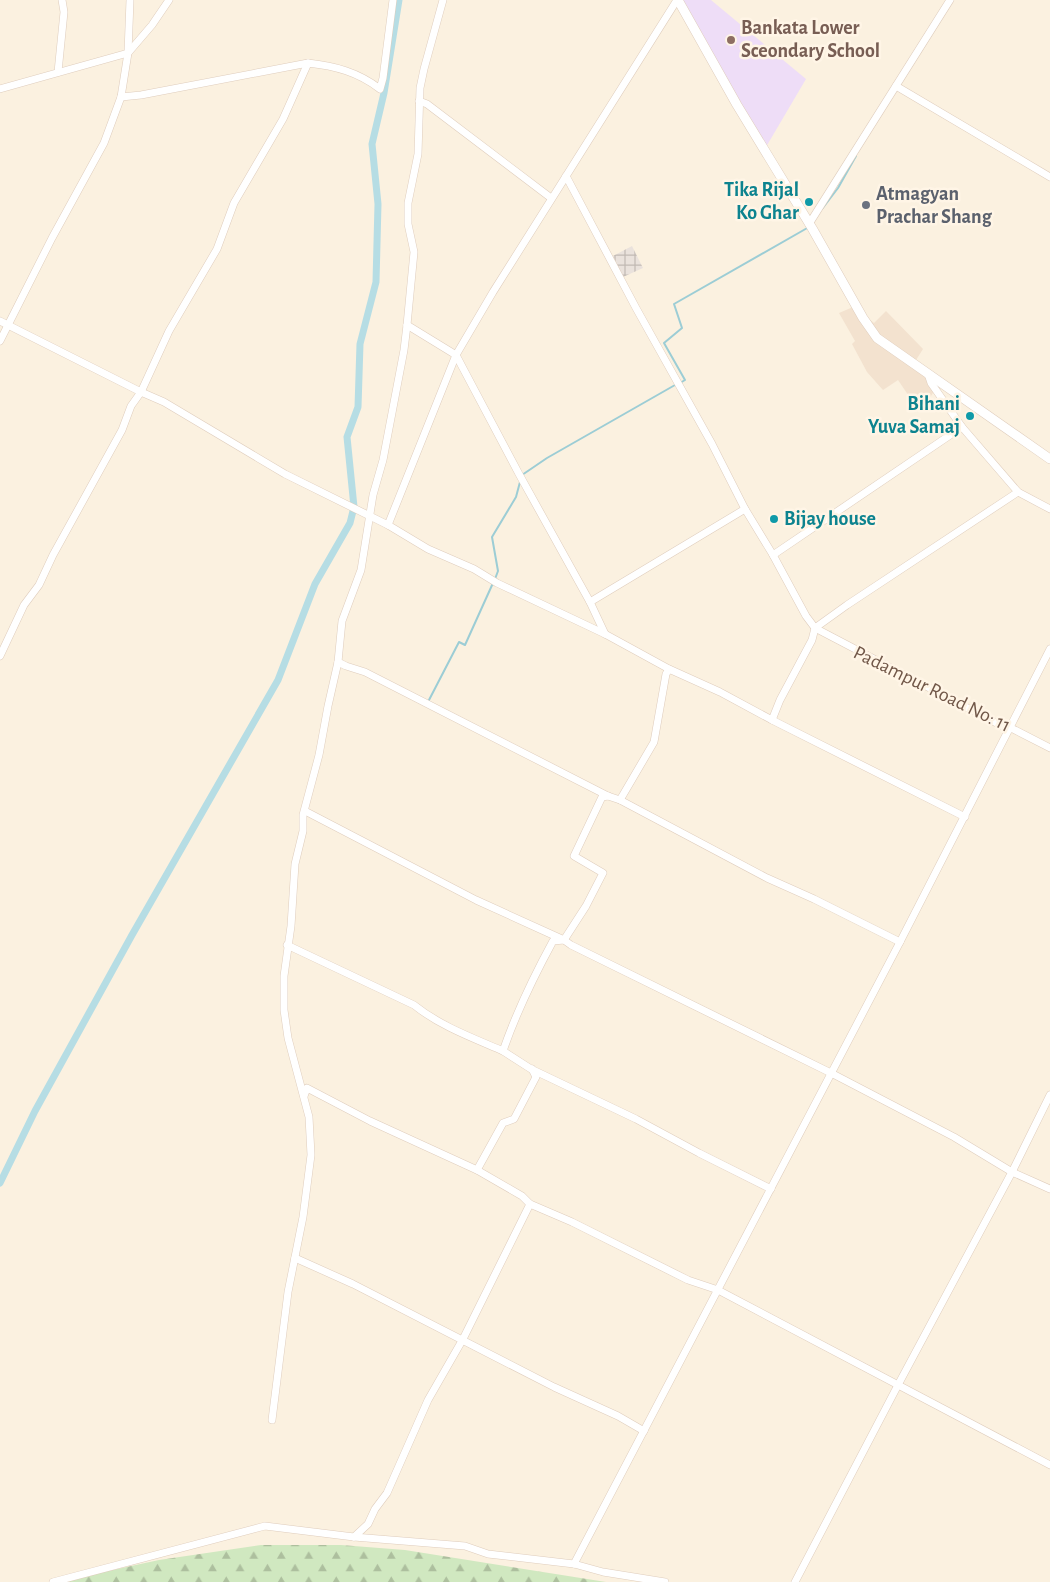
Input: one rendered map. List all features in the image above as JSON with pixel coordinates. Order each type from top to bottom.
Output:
[{"type":"street","points":[[58,72],[64,12],[62,0]]},
{"type":"street","points":[[0,341],[52,238],[104,143],[121,97],[128,53],[130,0]]},
{"type":"street","points":[[0,89],[128,53],[152,25],[169,0]]},
{"type":"street","points":[[121,97],[142,95],[308,63],[327,65],[356,74],[380,89],[393,0]]},
{"type":"street","points":[[272,1420],[283,1328],[294,1258],[303,1217],[311,1154],[309,1116],[288,1038],[284,1010],[284,976],[291,926],[296,864],[303,831],[303,815],[338,662],[342,620],[361,570],[372,517],[373,495],[383,460],[407,325],[414,252],[408,224],[408,203],[418,154],[419,101],[424,69],[443,0]]},
{"type":"street","points":[[388,525],[456,355],[551,198],[567,179],[677,0],[737,105],[877,338],[1050,459]]},
{"type":"street","points":[[810,226],[950,0]]},
{"type":"street","points":[[0,656],[24,606],[39,585],[53,555],[122,430],[131,406],[141,392],[169,331],[217,249],[234,203],[283,119],[308,63]]},
{"type":"street","points":[[896,86],[1050,177]]},
{"type":"street","points":[[419,101],[427,104],[551,198]]},
{"type":"street","points":[[567,179],[712,444],[745,509],[773,555],[806,616],[815,628]]},
{"type":"street","points":[[0,321],[164,402],[284,474],[397,529],[428,549],[474,569],[497,583],[605,634],[669,669],[720,692],[965,817]]},
{"type":"street","points":[[407,325],[456,355],[524,484],[590,602],[605,634]]},
{"type":"street","points":[[928,374],[931,383],[962,427],[1018,492],[1050,509]]},
{"type":"street","points":[[773,555],[962,427]]},
{"type":"street","points":[[772,720],[780,700],[812,640],[815,628],[1018,492]]},
{"type":"street","points":[[590,602],[745,509]]},
{"type":"street","name":"Padampur Road No: 11","points":[[815,628],[841,643],[1050,748]]},
{"type":"street","points":[[574,1564],[900,942],[1050,649]]},
{"type":"street","points":[[338,662],[365,672],[608,796],[620,800],[767,878],[900,942]]},
{"type":"street","points":[[620,800],[654,742],[666,674],[669,669]]},
{"type":"street","points":[[564,940],[586,906],[603,872],[574,856],[602,797],[608,796]]},
{"type":"street","points":[[305,811],[476,900],[564,940],[831,1073],[954,1137],[1012,1172],[1050,1189]]},
{"type":"street","points":[[503,1051],[509,1033],[550,948],[554,941],[564,940]]},
{"type":"street","points":[[287,945],[414,1005],[426,1014],[469,1037],[503,1051],[531,1069],[636,1119],[771,1189]]},
{"type":"street","points":[[476,1170],[503,1123],[514,1119],[536,1077],[531,1069]]},
{"type":"street","points":[[304,1096],[307,1088],[370,1121],[476,1170],[522,1196],[530,1204],[572,1222],[688,1280],[718,1290],[1050,1465]]},
{"type":"street","points":[[795,1582],[1012,1172],[1050,1095]]},
{"type":"street","points":[[354,1536],[368,1524],[375,1509],[387,1493],[428,1400],[463,1339],[530,1204]]},
{"type":"street","points":[[294,1258],[352,1284],[554,1387],[618,1416],[644,1431]]},
{"type":"street","points":[[53,1582],[263,1526],[465,1546],[488,1554],[574,1564],[603,1572],[665,1582]]},
{"type":"shaded area","name":"Bankata Lower Sceondary School","points":[[682,0],[711,0],[806,79],[766,147]]},
{"type":"shaded area","points":[[632,246],[643,268],[623,277],[613,256]]},
{"type":"shaded area","points":[[853,307],[874,323],[886,311],[923,349],[916,360],[938,377],[937,386],[922,405],[917,408],[898,380],[883,390],[867,372],[852,344],[855,341],[839,313]]},
{"type":"green space","points":[[261,1545],[341,1545],[405,1550],[606,1582],[57,1582],[159,1560]]},
{"type":"waterway","points":[[0,1183],[35,1111],[132,935],[278,680],[315,584],[350,523],[354,507],[347,437],[358,407],[360,344],[376,282],[378,204],[372,144],[384,93],[399,0]]},
{"type":"waterway","points":[[822,209],[838,188],[856,156]]},
{"type":"waterway","points":[[680,383],[685,380],[664,343],[682,328],[674,304],[809,227]]},
{"type":"waterway","points":[[522,475],[547,458],[675,385]]},
{"type":"waterway","points":[[495,579],[498,571],[492,537],[516,497],[520,482]]},
{"type":"waterway","points":[[429,700],[459,642],[465,645],[493,583]]},
{"type":"place","name":"Bankata Lower Sceondary School","points":[[731,40]]},
{"type":"place","name":"Tika Rijal Ko Ghar","points":[[809,202]]},
{"type":"place","name":"Atmagyan Prachar Shang","points":[[866,205]]},
{"type":"place","name":"Bihani Yuva Samaj","points":[[970,416]]},
{"type":"place","name":"Bijay house","points":[[774,519]]}]
